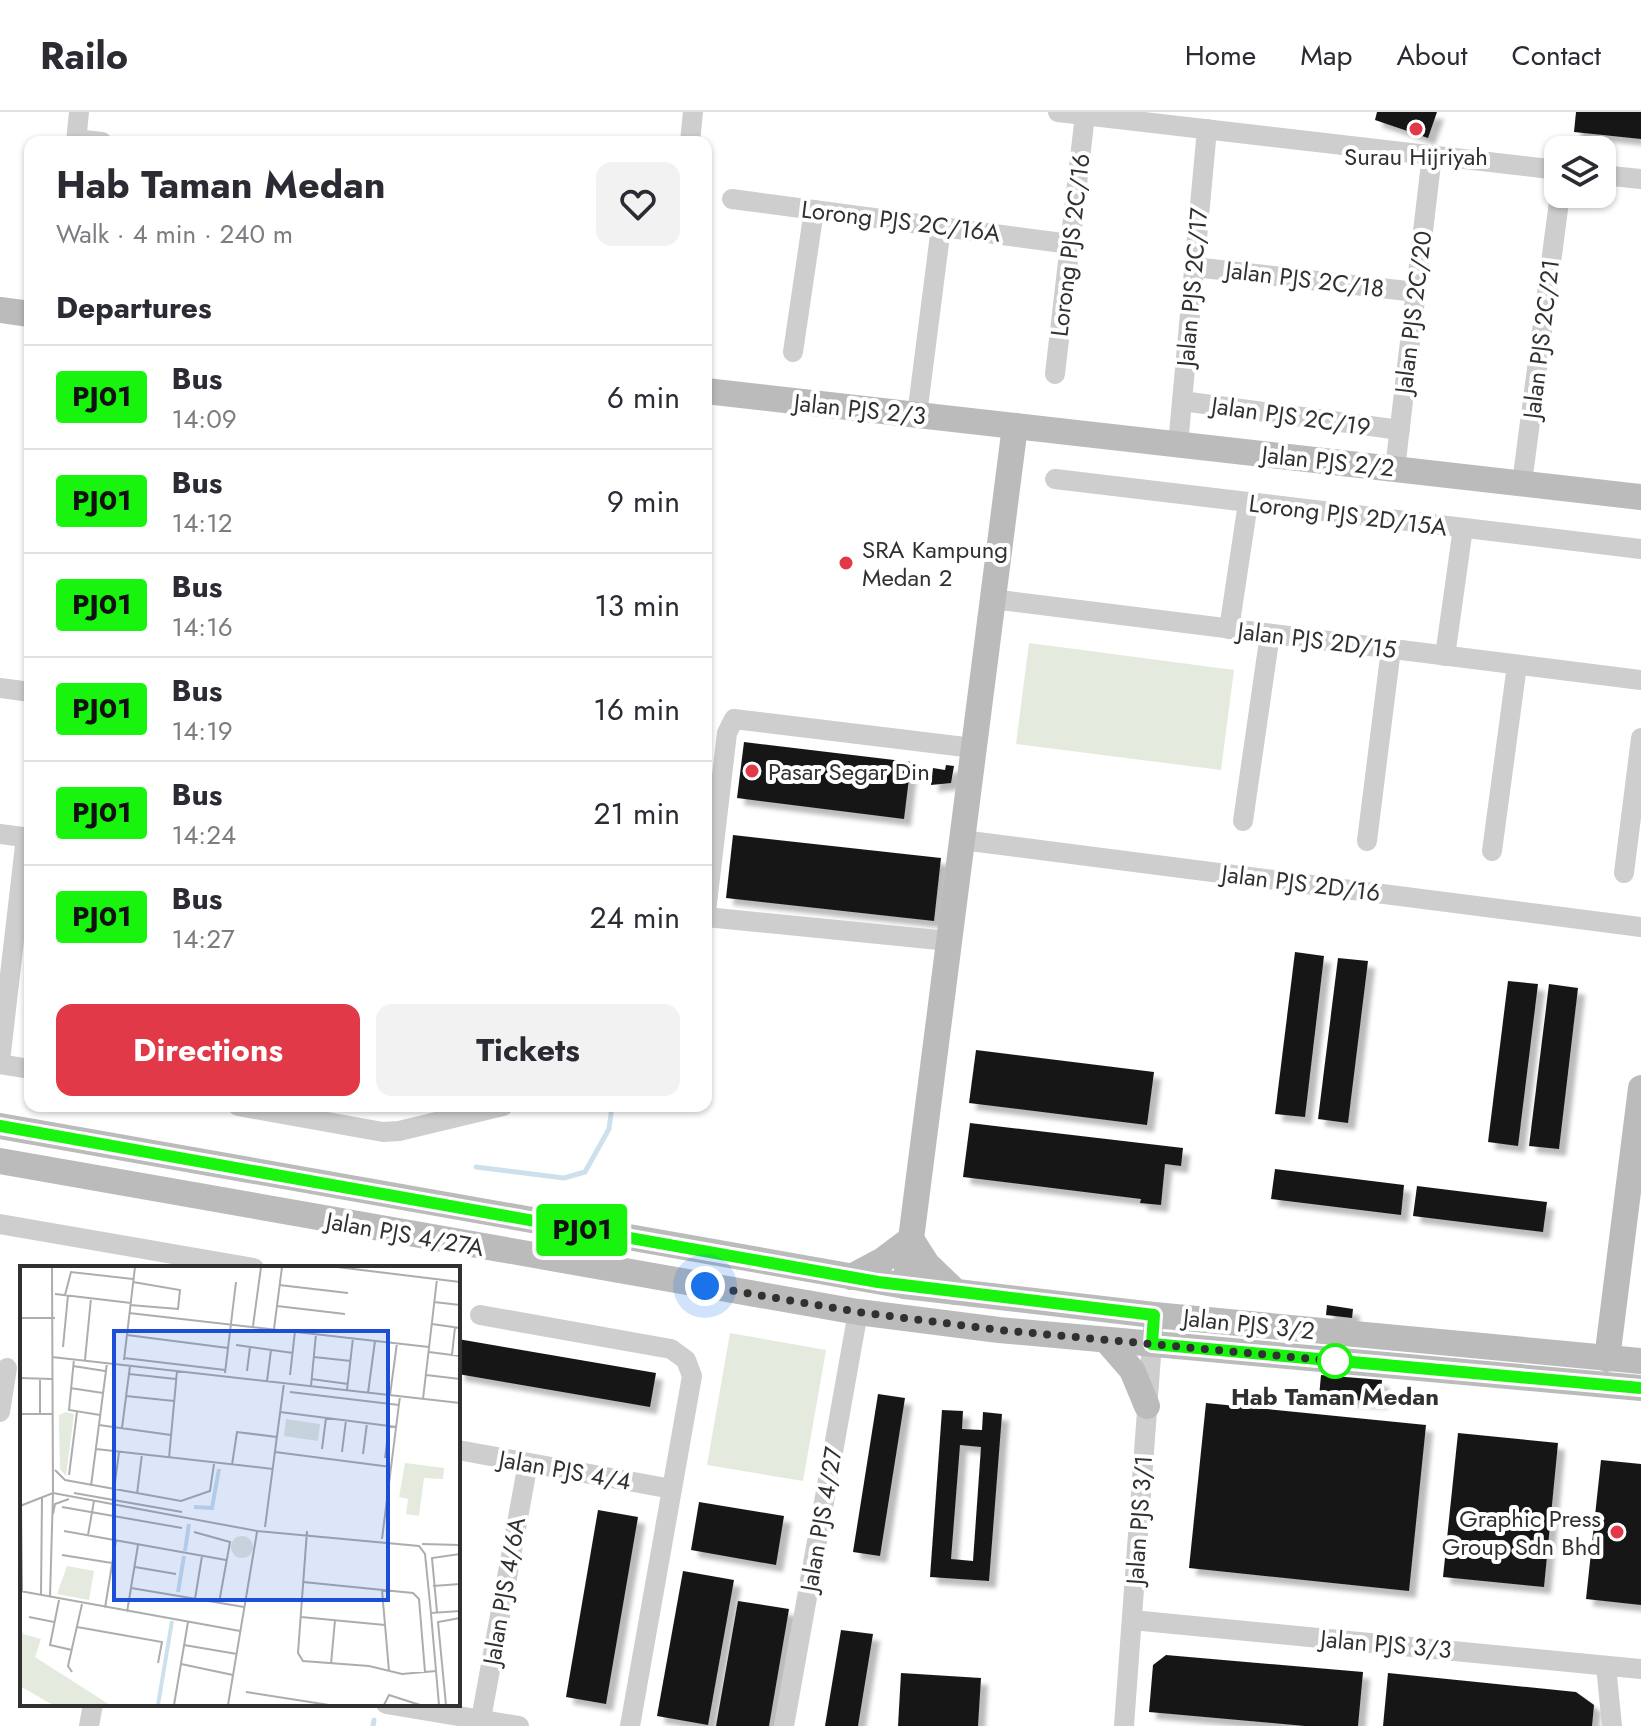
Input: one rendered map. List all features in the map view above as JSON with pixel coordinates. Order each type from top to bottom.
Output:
[{"type":"main road","points":[[0,310],[24,313]]},
{"type":"main road","name":"Jalan PJS 2/3","points":[[712,392],[1015,426]]},
{"type":"main road","name":"Jalan PJS 2/2","points":[[1015,426],[1641,497]]},
{"type":"main road","points":[[905,1286],[1015,426]]},
{"type":"main road","points":[[1607,1359],[1641,1088]]},
{"type":"main road","name":"Jalan PJS 4/27A","points":[[0,1126],[905,1286]]},
{"type":"main road","name":"Jalan PJS 4/27A","points":[[0,1161],[858,1312]]},
{"type":"main road","points":[[284,1212],[301,1197],[299,1187],[287,1179]]},
{"type":"main road","points":[[367,1227],[357,1215],[354,1203],[359,1196],[373,1194]]},
{"type":"main road","points":[[851,1277],[883,1260],[911,1239]]},
{"type":"main road","points":[[911,1239],[927,1264],[956,1292]]},
{"type":"main road","name":"Jalan PJS 3/2","points":[[905,1286],[1154,1315],[1641,1361]]},
{"type":"main road","name":"Jalan PJS 3/2","points":[[858,1312],[1106,1340],[1641,1388]]},
{"type":"main road","points":[[1106,1340],[1132,1370],[1147,1406]]},
{"type":"street","points":[[76,136],[79,112]]},
{"type":"street","points":[[691,136],[693,112]]},
{"type":"street","points":[[1058,112],[1544,168]]},
{"type":"street","name":"Lorong PJS 2C/16","points":[[1055,374],[1085,115]]},
{"type":"street","name":"Jalan PJS 2C/17","points":[[1178,445],[1207,129]]},
{"type":"street","name":"Jalan PJS 2C/20","points":[[1395,469],[1432,155]]},
{"type":"street","points":[[1616,176],[1641,179]]},
{"type":"street","name":"Lorong PJS 2C/16A","points":[[732,199],[1070,244]]},
{"type":"street","name":"Jalan PJS 2C/21","points":[[1522,483],[1558,208]]},
{"type":"street","points":[[793,352],[814,210]]},
{"type":"street","points":[[917,415],[941,227]]},
{"type":"street","name":"Jalan PJS 2C/18","points":[[1194,267],[1416,292]]},
{"type":"street","name":"Jalan PJS 2C/19","points":[[1182,401],[1400,430]]},
{"type":"street","name":"Lorong PJS 2D/15A","points":[[1055,479],[1641,549]]},
{"type":"street","points":[[1229,629],[1248,503]]},
{"type":"street","points":[[1445,656],[1463,528]]},
{"type":"street","name":"Jalan PJS 2D/15","points":[[992,599],[1641,680]]},
{"type":"street","points":[[1243,821],[1270,634]]},
{"type":"street","points":[[1367,841],[1391,649]]},
{"type":"street","points":[[1492,851],[1517,665]]},
{"type":"street","points":[[0,688],[24,691]]},
{"type":"street","points":[[712,863],[727,733],[734,719],[973,748]]},
{"type":"street","points":[[1624,873],[1641,738]]},
{"type":"street","points":[[0,834],[24,837]]},
{"type":"street","name":"Jalan PJS 2D/16","points":[[962,840],[1641,927]]},
{"type":"street","points":[[24,869],[0,1063],[24,1068]]},
{"type":"street","points":[[712,916],[949,941]]},
{"type":"street","points":[[271,1112],[383,1132],[478,1112]]},
{"type":"street","points":[[0,1224],[242,1266]]},
{"type":"street","name":"Jalan PJS 4/27","points":[[784,1726],[858,1312]]},
{"type":"street","points":[[480,1315],[671,1349],[686,1360],[692,1376],[630,1726]]},
{"type":"street","name":"Jalan PJS 3/1","points":[[1124,1726],[1154,1315]]},
{"type":"street","points":[[0,1412],[10,1369]]},
{"type":"street","name":"Jalan PJS 4/4","points":[[460,1450],[672,1489]]},
{"type":"street","name":"Jalan PJS 4/6A","points":[[481,1719],[528,1463]]},
{"type":"street","name":"Jalan PJS 3/3","points":[[1132,1620],[1641,1669]]},
{"type":"street","points":[[1606,1666],[1612,1726]]},
{"type":"street","points":[[89,1726],[93,1706]]},
{"type":"street","points":[[391,1712],[481,1719],[519,1726]]},
{"type":"shaded area","points":[[1029,643],[1234,670],[1221,770],[1016,744]]},
{"type":"shaded area","points":[[730,1333],[826,1350],[803,1481],[707,1465]]},
{"type":"building","name":"Surau Hijriyah","points":[[1377,112],[1437,112],[1428,138],[1375,120]]},
{"type":"building","points":[[1576,112],[1641,112],[1641,139],[1574,132]]},
{"type":"building","points":[[744,742],[911,762],[904,819],[737,798]]},
{"type":"building","points":[[946,765],[954,766],[951,783],[931,785],[933,768],[945,770]]},
{"type":"building","points":[[733,835],[941,858],[934,921],[726,898]]},
{"type":"building","points":[[1295,952],[1324,956],[1305,1117],[1275,1114]]},
{"type":"building","points":[[1338,958],[1368,961],[1348,1123],[1318,1119]]},
{"type":"building","points":[[1508,981],[1538,984],[1518,1146],[1488,1142]]},
{"type":"building","points":[[1549,984],[1578,988],[1559,1149],[1529,1146]]},
{"type":"building","points":[[976,1050],[1154,1072],[1147,1125],[969,1103]]},
{"type":"building","points":[[970,1123],[1183,1148],[1181,1166],[1165,1164],[1161,1205],[1140,1203],[1141,1199],[963,1177]]},
{"type":"building","points":[[1275,1169],[1404,1185],[1401,1215],[1271,1199]]},
{"type":"building","points":[[1417,1186],[1547,1202],[1543,1232],[1413,1216]]},
{"type":"building","points":[[1327,1305],[1353,1309],[1352,1318],[1326,1315]]},
{"type":"building","points":[[460,1339],[656,1373],[650,1407],[460,1374]]},
{"type":"building","points":[[1321,1375],[1382,1380],[1380,1402],[1319,1397]]},
{"type":"building","points":[[878,1394],[905,1398],[880,1556],[853,1552]]},
{"type":"building","points":[[1206,1403],[1426,1425],[1409,1591],[1189,1568]]},
{"type":"building","points":[[942,1410],[963,1411],[962,1429],[982,1430],[983,1412],[1002,1414],[989,1581],[930,1577]],"holes":[[[960,1445],[981,1447],[973,1561],[951,1559]]]},
{"type":"building","points":[[1458,1433],[1558,1443],[1544,1587],[1443,1577]]},
{"type":"building","name":"Graphic Press Group Sdn Bhd","points":[[1601,1460],[1641,1464],[1641,1605],[1586,1599]]},
{"type":"building","points":[[699,1502],[784,1516],[776,1565],[691,1550]]},
{"type":"building","points":[[598,1510],[638,1517],[606,1704],[566,1697]]},
{"type":"building","points":[[683,1571],[734,1580],[708,1725],[657,1716]]},
{"type":"building","points":[[738,1601],[789,1609],[769,1726],[716,1726]]},
{"type":"building","points":[[841,1630],[873,1634],[858,1726],[825,1726]]},
{"type":"building","points":[[1166,1655],[1363,1672],[1358,1726],[1305,1726],[1149,1712],[1153,1665]]},
{"type":"building","points":[[901,1673],[981,1678],[978,1726],[898,1726]]},
{"type":"building","points":[[1388,1673],[1576,1692],[1594,1705],[1592,1726],[1383,1726]]},
{"type":"waterway","points":[[476,1167],[564,1178],[585,1172],[609,1129],[611,1112]]},
{"type":"waterway","points":[[373,1726],[374,1720]]},
{"type":"bus line","name":"PJ01","points":[[0,1126],[878,1282],[1154,1315],[1152,1344],[1641,1388]]},
{"type":"place","name":"Surau Hijriyah","points":[[1416,129]]},
{"type":"place","name":"SRA Kampung Medan 2","points":[[846,563]]},
{"type":"place","name":"Pasar Segar Din","points":[[752,771]]},
{"type":"place","name":"Hab Taman Medan","points":[[1335,1361]]},
{"type":"place","name":"Graphic Press Group Sdn Bhd","points":[[1617,1532]]},
{"type":"route","points":[[705,1286],[858,1312],[999,1330],[1335,1361]]}]
